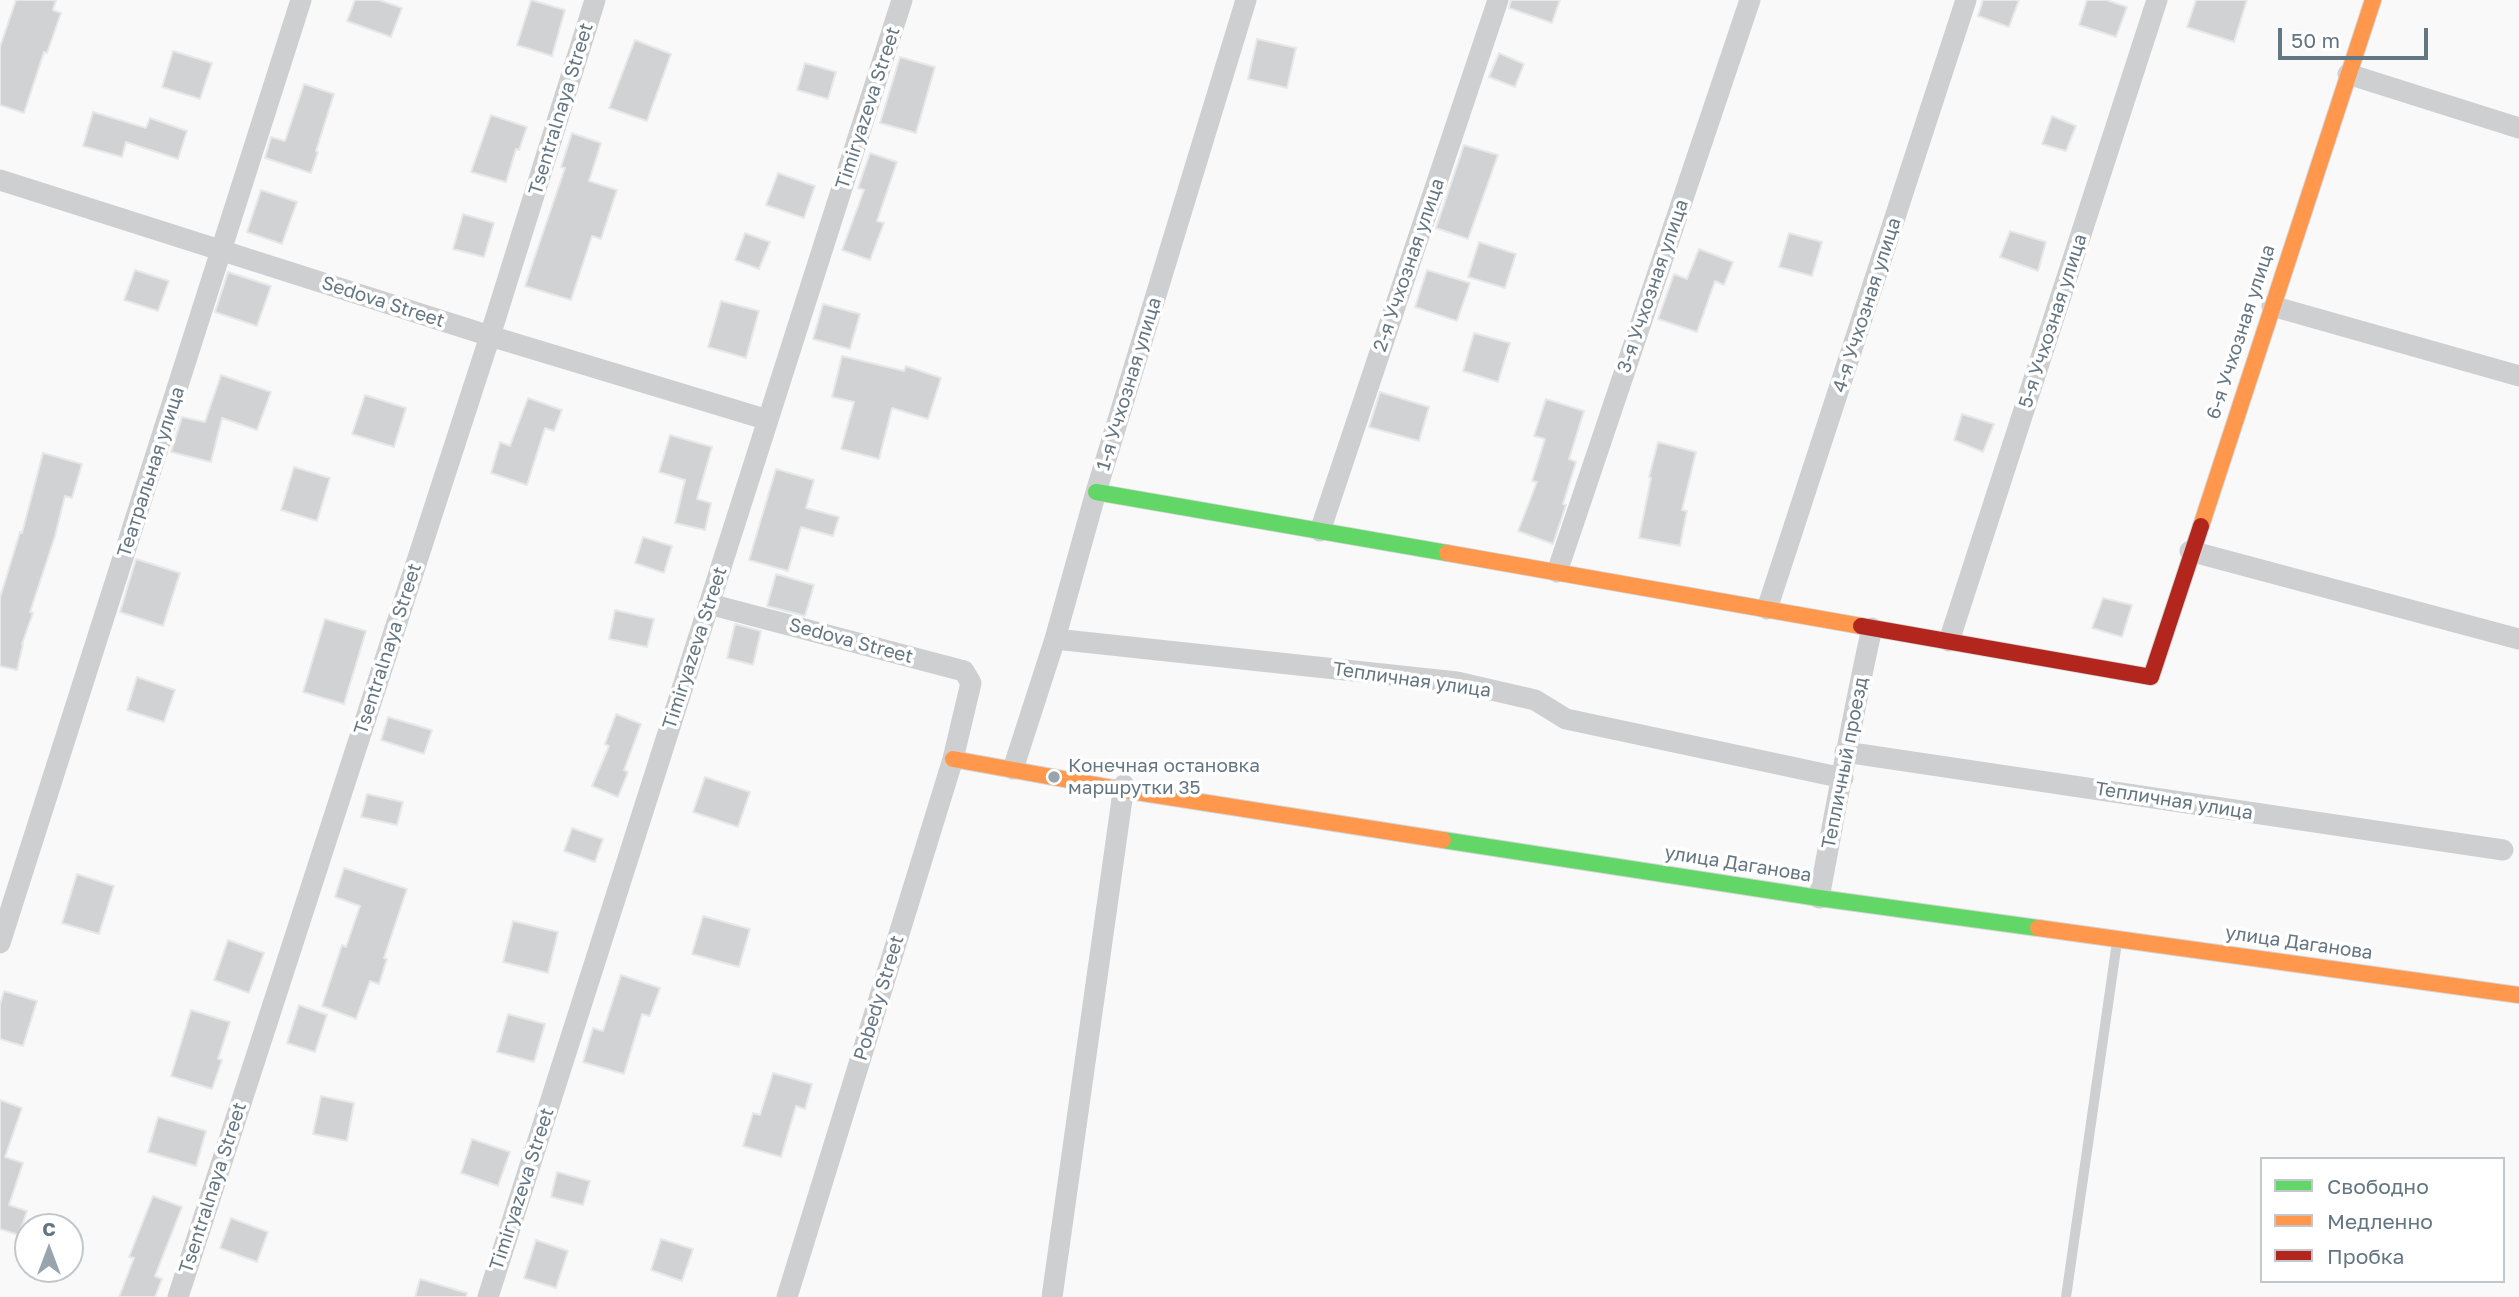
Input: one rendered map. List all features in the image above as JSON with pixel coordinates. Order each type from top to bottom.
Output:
[{"type":"main road","name":"6-я Учхозная улица","points":[[1949,641],[2151,677],[2190,551],[2373,0]]},
{"type":"main road","points":[[1096,492],[1949,641]]},
{"type":"main road","name":"улица Даганова","points":[[954,756],[1124,787],[1820,895],[2117,939],[2519,992]]},
{"type":"main road","name":"улица Даганова","points":[[1820,895],[2519,992]]},
{"type":"street","name":"Театральная улица","points":[[0,943],[301,0]]},
{"type":"street","name":"Tsentralnaya Street","points":[[178,1297],[490,336],[595,0]]},
{"type":"street","name":"Timiryazeva Street","points":[[488,1297],[902,0]]},
{"type":"street","name":"1-я Учхозная улица","points":[[1014,767],[1055,639],[1096,492],[1246,0]]},
{"type":"street","name":"2-я Учхозная улица","points":[[1320,531],[1498,0]]},
{"type":"street","name":"3-я Учхозная улица","points":[[1557,572],[1750,0]]},
{"type":"street","name":"4-я Учхозная улица","points":[[1767,609],[1966,0]]},
{"type":"street","name":"5-я Учхозная улица","points":[[1949,641],[2157,0]]},
{"type":"street","points":[[2348,74],[2519,128]]},
{"type":"street","name":"Sedova Street","points":[[0,180],[490,336],[768,420]]},
{"type":"street","points":[[2272,306],[2519,376]]},
{"type":"street","points":[[2190,551],[2519,639]]},
{"type":"street","name":"Sedova Street","points":[[709,604],[964,671],[971,683],[968,698]]},
{"type":"street","name":"Тепличный проезд","points":[[1820,895],[1843,778],[1845,752],[1872,628]]},
{"type":"street","name":"Тепличная улица","points":[[1055,639],[1457,682],[1535,700],[1566,719],[1843,778]]},
{"type":"street","name":"Pobedy Street","points":[[787,1297],[954,756],[968,698]]},
{"type":"street","name":"Тепличная улица","points":[[1845,752],[2502,850]]},
{"type":"street","points":[[1052,1297],[1124,787]]},
{"type":"lane","points":[[2066,1297],[2117,939]]},
{"type":"building","points":[[16,0],[56,0],[53,10],[61,13],[47,53],[44,52],[24,113],[0,105],[0,47]]},
{"type":"building","points":[[355,0],[379,0],[402,8],[391,37],[347,21]]},
{"type":"building","points":[[531,0],[565,10],[552,56],[517,45]]},
{"type":"building","points":[[1511,0],[1560,0],[1552,23],[1509,8]]},
{"type":"building","points":[[1983,0],[2019,0],[2009,27],[1978,16]]},
{"type":"building","points":[[2087,0],[2106,0],[2127,7],[2116,37],[2079,25]]},
{"type":"building","points":[[2196,0],[2247,0],[2234,42],[2187,27]]},
{"type":"building","points":[[1257,39],[1296,48],[1287,88],[1248,79]]},
{"type":"building","points":[[635,40],[671,54],[647,121],[609,108]]},
{"type":"building","points":[[173,51],[212,63],[200,99],[162,87]]},
{"type":"building","points":[[1499,53],[1524,64],[1515,87],[1489,77]]},
{"type":"building","points":[[900,57],[935,67],[916,133],[880,123]]},
{"type":"building","points":[[805,63],[836,72],[828,99],[797,90]]},
{"type":"building","points":[[304,84],[334,94],[311,173],[265,158],[271,137],[285,141]]},
{"type":"building","points":[[93,112],[146,128],[150,118],[187,131],[178,159],[126,142],[122,157],[83,146]]},
{"type":"building","points":[[491,115],[527,127],[519,150],[516,149],[506,182],[471,172]]},
{"type":"building","points":[[2052,116],[2076,126],[2066,151],[2042,144]]},
{"type":"building","points":[[572,133],[601,143],[589,181],[617,190],[601,239],[592,236],[571,300],[525,286],[565,168],[561,167]]},
{"type":"building","points":[[1464,145],[1498,155],[1468,239],[1436,228]]},
{"type":"building","points":[[870,153],[897,162],[877,221],[884,223],[870,260],[842,250],[864,190],[858,188]]},
{"type":"building","points":[[778,173],[815,186],[804,218],[766,205]]},
{"type":"building","points":[[261,190],[297,202],[282,244],[247,232]]},
{"type":"building","points":[[463,214],[494,223],[484,257],[453,249]]},
{"type":"building","points":[[2010,231],[2046,242],[2038,271],[2000,257]]},
{"type":"building","points":[[745,233],[770,242],[759,269],[735,260]]},
{"type":"building","points":[[1789,233],[1822,242],[1812,276],[1779,267]]},
{"type":"building","points":[[1479,242],[1516,254],[1505,288],[1468,277]]},
{"type":"building","points":[[1699,249],[1733,262],[1724,285],[1715,281],[1697,332],[1658,319],[1674,274],[1687,279]]},
{"type":"building","points":[[135,270],[169,281],[158,311],[124,300]]},
{"type":"building","points":[[1427,270],[1470,283],[1457,321],[1415,307]]},
{"type":"building","points":[[228,272],[271,286],[257,326],[215,312]]},
{"type":"building","points":[[721,301],[759,311],[746,358],[708,347]]},
{"type":"building","points":[[823,304],[860,314],[850,349],[813,339]]},
{"type":"building","points":[[1474,333],[1510,343],[1498,382],[1463,371]]},
{"type":"building","points":[[842,356],[904,371],[906,366],[941,378],[928,419],[892,408],[879,459],[841,449],[854,402],[832,397]]},
{"type":"building","points":[[221,375],[271,392],[257,430],[222,418],[211,462],[171,452],[182,417],[205,422]]},
{"type":"building","points":[[1380,392],[1429,407],[1419,441],[1369,427]]},
{"type":"building","points":[[365,395],[406,408],[394,447],[352,434]]},
{"type":"building","points":[[528,398],[562,410],[554,431],[545,428],[527,485],[491,473],[500,442],[510,446]]},
{"type":"building","points":[[1546,399],[1584,411],[1569,459],[1576,462],[1563,504],[1566,505],[1553,544],[1518,531],[1537,482],[1532,481],[1545,439],[1534,436]]},
{"type":"building","points":[[1962,414],[1994,424],[1983,452],[1954,440]]},
{"type":"building","points":[[670,435],[712,447],[697,499],[711,503],[705,530],[675,523],[685,480],[659,472]]},
{"type":"building","points":[[1658,442],[1696,452],[1682,510],[1687,511],[1680,546],[1639,538]]},
{"type":"building","points":[[43,453],[82,464],[72,498],[65,496],[30,612],[33,613],[22,644],[17,670],[0,666],[0,598],[20,532],[22,533]]},
{"type":"building","points":[[294,467],[330,478],[317,521],[281,510]]},
{"type":"building","points":[[776,469],[814,480],[806,508],[839,517],[833,536],[801,527],[788,571],[749,560]]},
{"type":"building","points":[[643,537],[672,546],[664,573],[635,563]]},
{"type":"building","points":[[136,559],[180,573],[163,626],[120,612]]},
{"type":"building","points":[[776,574],[814,585],[805,616],[767,606]]},
{"type":"building","points":[[2103,598],[2132,605],[2122,637],[2092,628]]},
{"type":"building","points":[[615,610],[654,619],[647,647],[609,639]]},
{"type":"building","points":[[325,619],[366,631],[344,704],[303,692]]},
{"type":"building","points":[[735,624],[761,631],[753,665],[727,658]]},
{"type":"building","points":[[137,677],[175,690],[164,722],[127,710]]},
{"type":"building","points":[[616,714],[641,724],[624,770],[628,772],[618,797],[592,786],[609,746],[605,744]]},
{"type":"building","points":[[388,717],[432,730],[424,754],[381,740]]},
{"type":"building","points":[[705,777],[750,792],[738,827],[693,812]]},
{"type":"building","points":[[367,794],[403,802],[397,825],[361,817]]},
{"type":"building","points":[[572,828],[603,839],[595,862],[564,851]]},
{"type":"building","points":[[344,868],[407,889],[384,958],[387,959],[379,984],[370,981],[356,1019],[322,1006],[342,945],[346,947],[360,906],[335,897]]},
{"type":"building","points":[[77,874],[114,886],[99,934],[62,923]]},
{"type":"building","points":[[703,916],[750,929],[739,967],[692,954]]},
{"type":"building","points":[[513,921],[558,932],[548,973],[503,962]]},
{"type":"building","points":[[228,940],[264,953],[249,993],[214,980]]},
{"type":"building","points":[[621,975],[660,988],[650,1016],[642,1014],[624,1074],[583,1062],[593,1028],[603,1031]]},
{"type":"building","points":[[4,991],[37,1001],[23,1046],[0,1039],[0,1005]]},
{"type":"building","points":[[299,1005],[327,1015],[315,1052],[287,1043]]},
{"type":"building","points":[[191,1010],[230,1022],[218,1059],[222,1060],[212,1089],[171,1076]]},
{"type":"building","points":[[508,1014],[545,1024],[534,1062],[497,1052]]},
{"type":"building","points":[[773,1073],[812,1084],[805,1109],[796,1106],[781,1157],[743,1146],[753,1113],[760,1115]]},
{"type":"building","points":[[321,1096],[354,1103],[347,1141],[313,1134]]},
{"type":"building","points":[[0,1100],[22,1108],[5,1157],[23,1163],[9,1205],[27,1211],[14,1213],[14,1233],[0,1229]]},
{"type":"building","points":[[158,1117],[206,1131],[196,1166],[148,1152]]},
{"type":"building","points":[[472,1139],[510,1152],[498,1186],[461,1173]]},
{"type":"building","points":[[557,1172],[590,1181],[583,1205],[551,1197]]},
{"type":"building","points":[[153,1196],[182,1207],[155,1276],[162,1279],[155,1297],[119,1297],[134,1258],[129,1257]]},
{"type":"building","points":[[231,1218],[268,1232],[257,1262],[220,1248]]},
{"type":"building","points":[[661,1239],[693,1249],[682,1281],[651,1270]]},
{"type":"building","points":[[536,1240],[568,1251],[556,1288],[524,1278]]},
{"type":"building","points":[[420,1279],[467,1293],[466,1297],[415,1297]]},
{"type":"traffic: fast","points":[[1096,492],[1447,553]]},
{"type":"traffic: fast","points":[[1443,840],[1819,898],[2038,928]]},
{"type":"traffic: slow","points":[[2201,526],[2373,0]]},
{"type":"traffic: slow","points":[[1447,553],[1861,626]]},
{"type":"traffic: slow","points":[[953,759],[1124,790],[1443,840]]},
{"type":"traffic: slow","points":[[2038,928],[2519,995]]},
{"type":"traffic: jam","points":[[1861,626],[2151,677],[2201,526]]},
{"type":"place","name":"Конечная остановка маршрутки 35","points":[[1054,777]]}]
